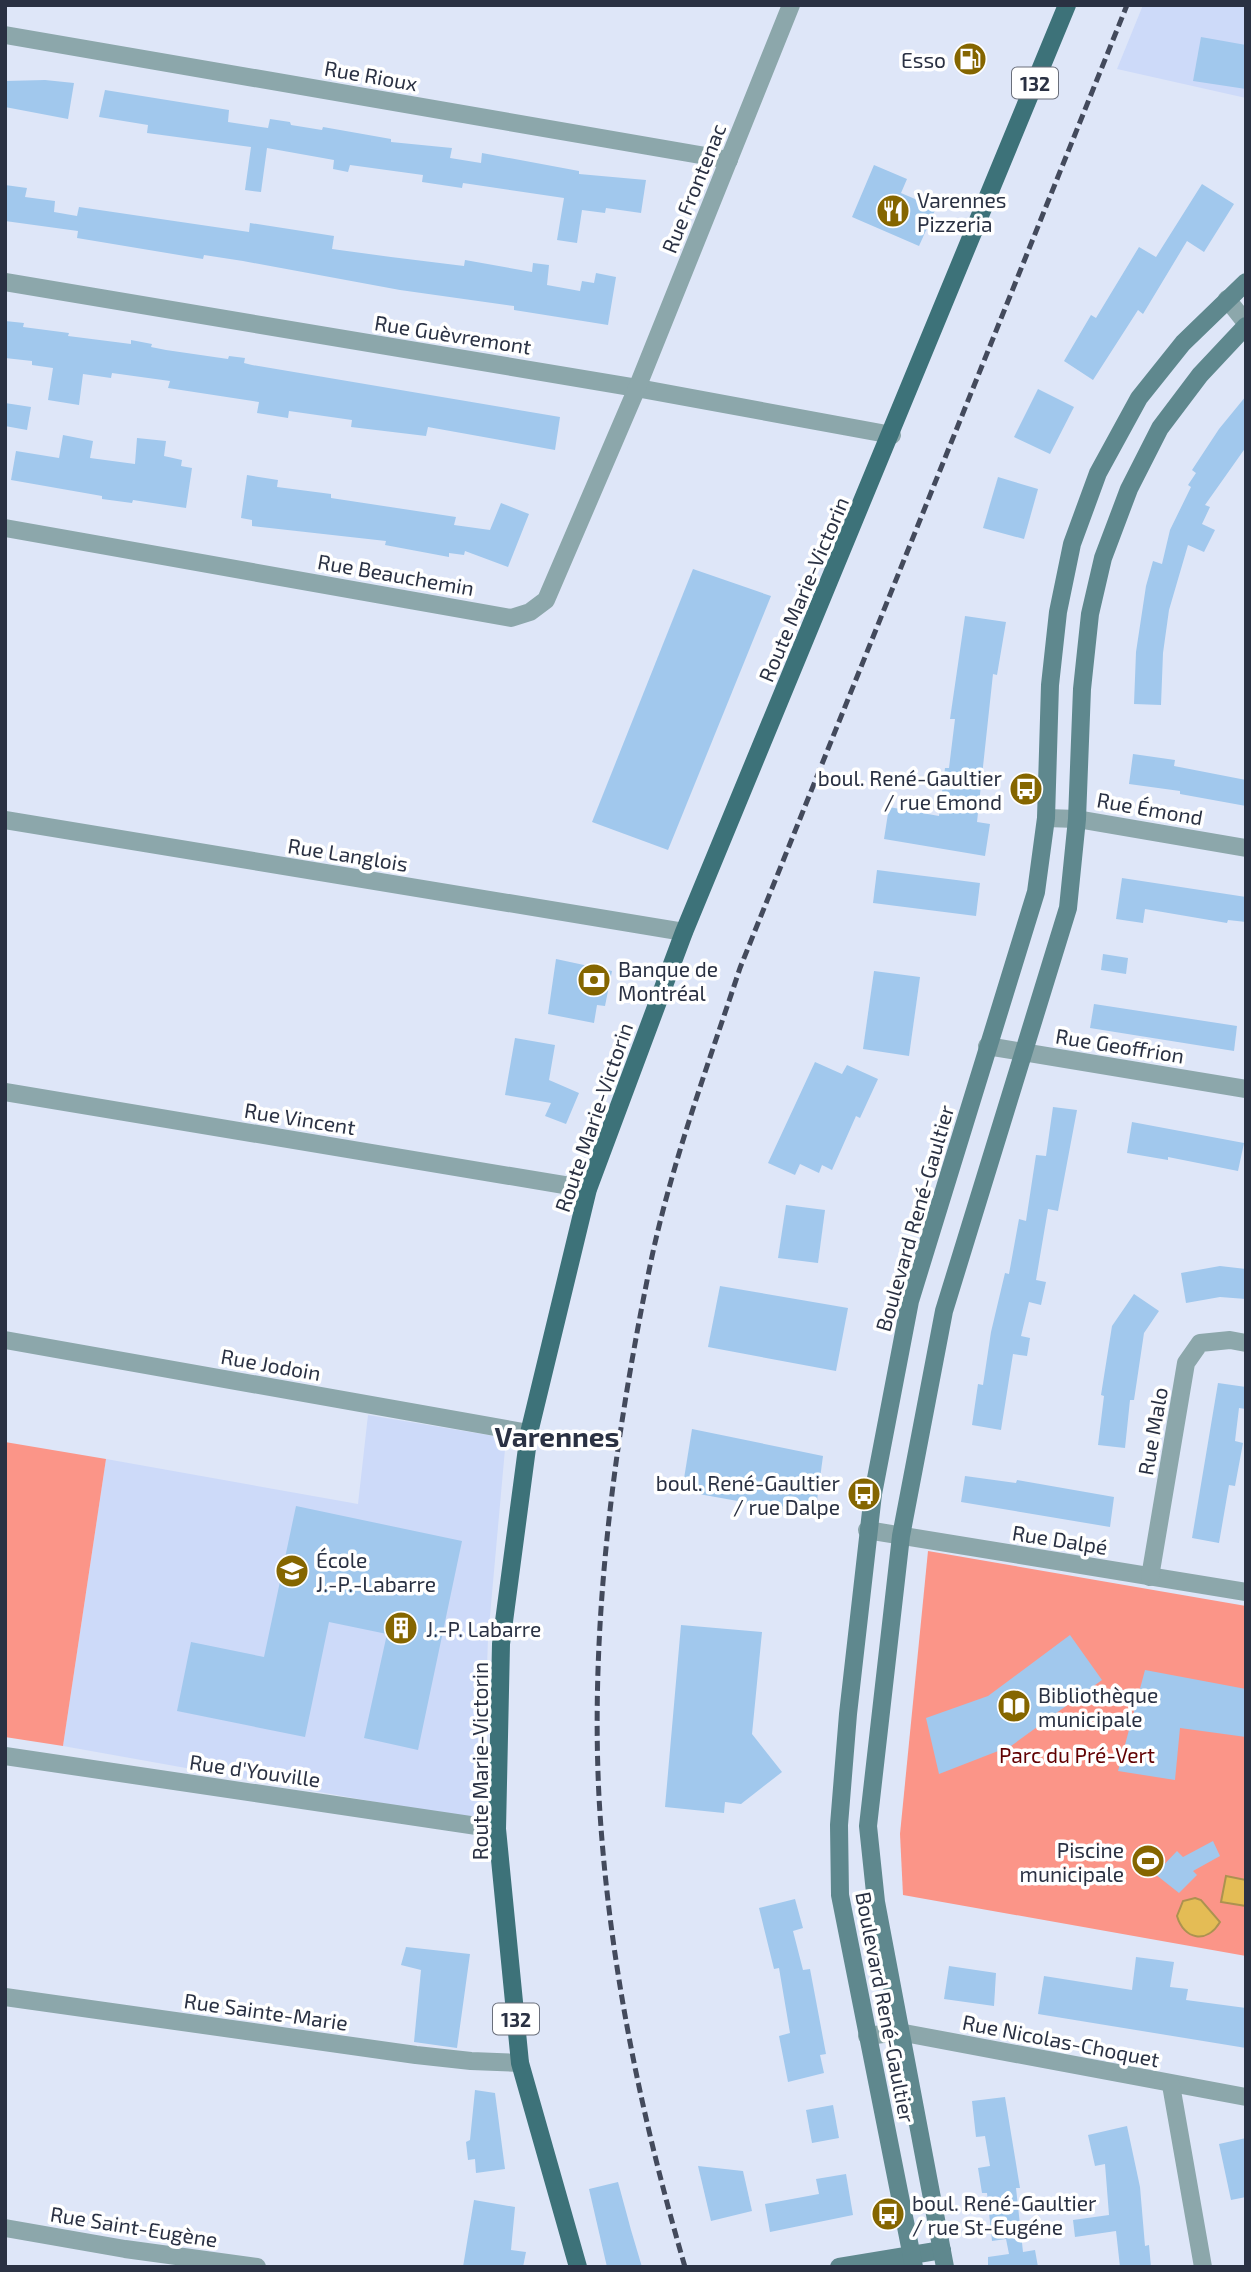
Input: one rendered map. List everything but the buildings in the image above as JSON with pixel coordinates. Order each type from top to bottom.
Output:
[{"type":"main road","name":"Route Marie-Victorin","points":[[578,2267],[520,2063],[497,1829],[501,1644],[529,1433],[588,1189],[684,932],[892,435],[1067,5]]},
{"type":"street","name":"Rue Frontenac","points":[[637,388],[791,5]]},
{"type":"street","name":"Rue Rioux","points":[[5,35],[729,160]]},
{"type":"street","name":"Rue Guèvremont","points":[[5,282],[637,388],[892,435]]},
{"type":"street","name":"Boulevard René-Gaultier","points":[[913,2261],[840,1895],[839,1825],[867,1530],[909,1301],[1036,892],[1046,818],[1050,685],[1058,612],[1072,544],[1098,473],[1139,398],[1183,343],[1246,282]]},
{"type":"street","points":[[1227,299],[1246,324]]},
{"type":"street","name":"Boulevard René-Gaultier","points":[[944,2258],[876,1902],[868,1826],[901,1536],[944,1311],[1021,1052],[1068,908],[1077,819],[1082,689],[1090,614],[1103,558],[1129,489],[1160,428],[1200,375],[1246,324]]},
{"type":"street","name":"Rue Beauchemin","points":[[5,528],[511,618],[530,612],[546,600],[637,388]]},
{"type":"street","name":"Rue Émond","points":[[1046,818],[1077,819],[1246,848]]},
{"type":"street","name":"Rue Langlois","points":[[5,820],[684,932]]},
{"type":"street","name":"Rue Geoffrion","points":[[987,1046],[1246,1089]]},
{"type":"street","name":"Rue Vincent","points":[[5,1092],[588,1189]]},
{"type":"street","name":"Rue Jodoin","points":[[5,1339],[529,1433]]},
{"type":"street","name":"Rue Malo","points":[[1150,1577],[1186,1363],[1200,1343],[1230,1340],[1246,1343]]},
{"type":"street","name":"Rue Dalpé","points":[[867,1530],[1246,1592]]},
{"type":"street","name":"Rue d'Youville","points":[[5,1756],[497,1829]]},
{"type":"street","points":[[839,1825],[868,1826]]},
{"type":"street","name":"Rue Sainte-Marie","points":[[5,1997],[416,2055],[520,2063]]},
{"type":"street","name":"Rue Nicolas-Choquet","points":[[867,2036],[899,2032],[1246,2097]]},
{"type":"street","points":[[1171,2085],[1203,2267]]},
{"type":"street","name":"Rue Saint-Eugène","points":[[5,2228],[125,2249],[257,2267]]},
{"type":"street","points":[[839,2267],[944,2258]]},
{"type":"shaded area","points":[[1143,5],[1246,5],[1246,98],[1117,69]]},
{"type":"shaded area","name":"École J.-P.-Labarre","points":[[368,1415],[506,1438],[488,1638],[482,1821],[63,1746],[106,1459],[358,1504]]},
{"type":"shaded area","points":[[1226,1876],[1246,1880],[1246,1906],[1221,1902]]},
{"type":"shaded area","points":[[1195,1898],[1201,1900],[1220,1922],[1209,1934],[1203,1936],[1190,1934],[1180,1924],[1177,1916],[1183,1901]]},
{"type":"green space","points":[[5,1442],[106,1459],[63,1746],[5,1737]]},
{"type":"green space","name":"Parc du Pré-Vert","points":[[928,1551],[1246,1606],[1246,1956],[903,1895],[900,1834]]},
{"type":"railway","points":[[685,2267],[654,2151],[628,2034],[610,1916],[599,1797],[598,1662],[602,1595],[616,1460],[638,1327],[669,1187],[740,968],[1127,5]]},
{"type":"place","name":"Esso","points":[[970,59]]},
{"type":"place","name":"Varennes Pizzeria","points":[[893,211]]},
{"type":"place","name":"boul. René-Gaultier / rue Emond","points":[[1026,789]]},
{"type":"place","name":"Banque de Montréal","points":[[594,980]]},
{"type":"place","name":"boul. René-Gaultier / rue Dalpe","points":[[864,1494]]},
{"type":"place","name":"École J.-P.-Labarre","points":[[292,1571]]},
{"type":"place","name":"J.-P. Labarre","points":[[401,1628]]},
{"type":"place","name":"Bibliothèque municipale","points":[[1014,1706]]},
{"type":"place","name":"Piscine municipale","points":[[1148,1861]]},
{"type":"place","name":"boul. René-Gaultier / rue St-Eugéne","points":[[888,2214]]},
{"type":"district","name":"Varennes","points":[[557,1436]]}]
